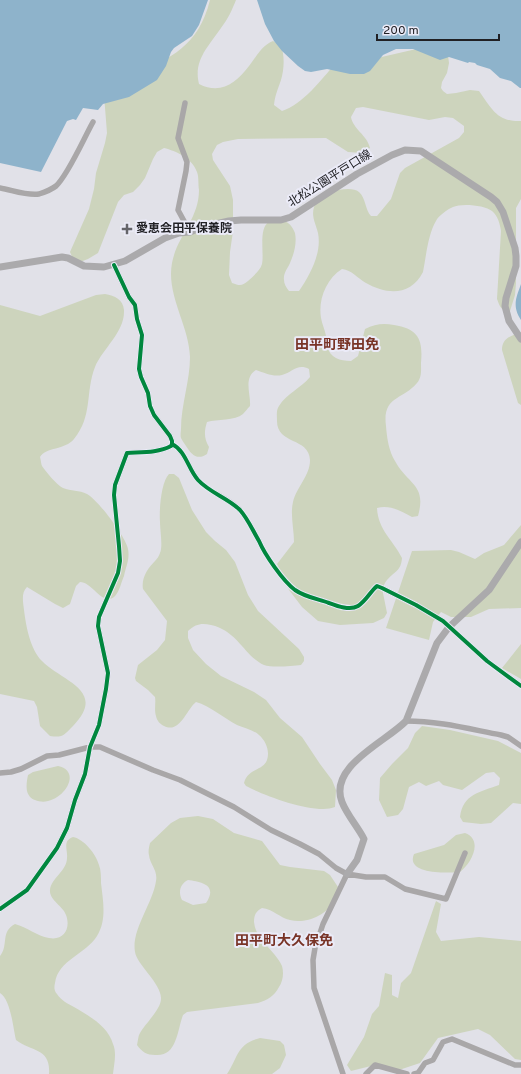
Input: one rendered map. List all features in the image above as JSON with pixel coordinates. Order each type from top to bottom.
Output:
[{"type":"main road","name":"北松公園平戸口線","points":[[0,267],[62,257],[68,258],[84,266],[104,268],[125,261],[165,238],[179,233],[190,232],[202,227],[229,221],[281,220],[291,217],[356,174],[392,155],[405,150],[421,151],[491,197],[497,202],[503,212],[515,248],[516,256],[516,266],[505,306],[509,321],[521,339]]},
{"type":"main road","points":[[347,874],[357,860],[364,839],[342,802],[342,780],[350,766],[399,729],[406,721],[438,643],[450,627],[489,590],[521,542]]},
{"type":"street","points":[[185,103],[178,138],[187,162],[178,210],[190,232]]},
{"type":"street","points":[[0,188],[31,194],[40,194],[50,190],[57,185],[65,174],[93,122]]},
{"type":"street","points":[[114,265],[129,297],[135,305],[137,319],[142,335],[139,369],[154,415],[170,436],[172,444],[181,451],[198,480],[239,509],[270,560],[291,586],[309,597],[341,607],[354,608],[359,606],[377,586],[391,592],[426,610],[442,621],[487,661],[521,686]]},
{"type":"street","points":[[0,909],[27,890],[57,848],[67,828],[75,800],[85,774],[90,747],[99,725],[108,673],[100,633],[99,617],[114,586],[120,561],[120,546],[113,498],[115,485],[127,453],[151,452],[166,449],[172,444]]},
{"type":"street","points":[[406,721],[426,721],[501,735],[508,737],[521,746]]},
{"type":"street","points":[[0,773],[21,769],[47,756],[59,755],[90,747],[100,747],[202,790],[234,807],[271,830],[319,854],[336,868],[347,874],[366,877],[385,877],[405,889],[446,899],[465,853]]},
{"type":"street","points":[[343,1074],[314,988],[313,960],[315,948],[323,924],[347,874]]},
{"type":"street","points":[[414,1074],[418,1073],[425,1063],[433,1060],[443,1042],[452,1039],[514,1065],[521,1066]]},
{"type":"street","points":[[366,1074],[375,1064],[406,1074]]},
{"type":"green space","points":[[210,0],[236,0],[228,18],[207,47],[200,60],[198,68],[199,84],[207,87],[221,88],[239,78],[262,48],[273,41],[281,46],[283,54],[283,72],[274,105],[282,111],[290,108],[304,97],[318,84],[335,64],[373,59],[425,47],[447,48],[449,63],[447,73],[442,82],[441,88],[443,91],[447,94],[470,90],[479,91],[492,109],[501,117],[513,121],[521,121],[521,199],[516,208],[516,283],[515,295],[510,311],[501,308],[497,299],[501,231],[498,220],[496,215],[489,209],[473,205],[453,207],[437,219],[429,239],[423,272],[412,286],[398,291],[382,290],[366,283],[352,273],[342,269],[336,273],[324,290],[320,311],[321,318],[328,350],[336,358],[351,361],[358,356],[365,329],[379,324],[394,325],[409,329],[418,337],[421,348],[421,373],[419,381],[390,404],[387,409],[386,416],[387,436],[391,453],[400,469],[418,491],[420,505],[418,516],[412,517],[391,508],[377,508],[380,523],[383,529],[402,558],[399,568],[387,580],[382,588],[387,613],[384,618],[373,623],[340,625],[318,621],[302,607],[289,590],[277,564],[294,542],[292,507],[297,491],[308,471],[310,460],[308,453],[304,448],[287,438],[278,429],[277,411],[282,402],[310,377],[309,369],[301,367],[286,374],[279,375],[256,370],[252,373],[248,386],[250,406],[244,413],[231,419],[207,422],[205,435],[209,447],[207,454],[200,457],[195,456],[188,449],[181,438],[181,420],[189,375],[190,357],[186,333],[172,287],[171,275],[172,263],[178,244],[192,219],[198,200],[198,176],[195,167],[188,159],[169,149],[164,148],[157,152],[145,178],[140,185],[133,192],[124,195],[118,202],[98,253],[80,262],[74,261],[70,252],[89,209],[96,173],[105,143],[107,133],[104,95],[133,77],[160,63],[182,48],[191,39],[205,16]],"holes":[[[363,107],[429,120],[445,117],[453,118],[464,126],[464,132],[459,138],[405,168],[400,173],[391,199],[377,216],[371,216],[359,192],[350,189],[338,190],[322,196],[315,204],[313,214],[319,241],[317,256],[311,271],[299,291],[289,291],[284,283],[284,275],[293,256],[296,241],[293,228],[289,223],[283,221],[274,220],[268,222],[264,227],[262,242],[263,258],[261,267],[258,271],[242,285],[232,283],[229,275],[233,231],[233,200],[230,186],[213,160],[212,154],[217,145],[223,142],[238,139],[326,138],[348,152],[362,153],[370,148],[366,139],[352,121],[351,117],[356,108]]]},
{"type":"green space","points":[[105,294],[115,297],[122,303],[124,310],[123,318],[117,333],[95,367],[84,422],[70,443],[47,452],[40,457],[42,466],[63,488],[87,494],[98,503],[117,528],[126,543],[128,549],[128,559],[119,589],[116,595],[110,599],[106,599],[88,585],[80,582],[76,586],[70,604],[63,608],[27,587],[25,589],[23,600],[26,623],[34,650],[42,661],[50,668],[78,688],[84,695],[86,703],[82,714],[73,726],[63,735],[58,737],[50,736],[40,726],[37,707],[34,701],[0,694],[0,305],[40,316],[96,295]]},
{"type":"green space","points":[[521,332],[521,405],[518,403],[502,346],[505,340]]},
{"type":"green space","points":[[169,474],[174,474],[179,478],[192,510],[206,532],[226,550],[235,562],[248,595],[258,611],[299,649],[304,657],[304,661],[301,665],[277,667],[264,665],[251,656],[228,633],[220,628],[207,624],[196,625],[188,631],[188,638],[193,650],[206,664],[221,676],[254,692],[266,700],[280,718],[302,737],[332,780],[336,790],[335,807],[326,809],[304,807],[265,795],[246,786],[244,783],[246,778],[252,772],[265,764],[268,757],[267,746],[264,740],[257,733],[237,725],[212,709],[196,702],[179,724],[170,728],[164,726],[156,718],[155,697],[136,681],[135,678],[138,665],[157,650],[165,640],[167,621],[143,589],[143,581],[161,550],[160,504],[164,483]]},
{"type":"green space","points":[[521,525],[521,608],[489,609],[471,617],[451,617],[441,612],[433,622],[429,640],[386,628],[412,551],[451,550],[475,559],[484,553],[504,545]]},
{"type":"green space","points":[[521,644],[521,679],[502,668]]},
{"type":"green space","points":[[422,726],[450,730],[498,741],[521,753],[521,804],[513,803],[491,823],[481,824],[463,822],[460,817],[465,803],[479,792],[499,785],[500,778],[494,772],[486,773],[462,790],[443,785],[439,781],[426,786],[419,782],[409,787],[403,809],[398,815],[387,817],[379,800],[380,778],[408,748],[415,733]]},
{"type":"green space","points":[[58,766],[66,770],[69,775],[69,782],[66,789],[52,800],[44,802],[31,798],[27,789],[28,775],[33,772]]},
{"type":"green space","points":[[198,816],[213,819],[234,833],[262,841],[280,865],[324,871],[330,875],[338,887],[335,899],[330,907],[320,915],[308,920],[290,920],[270,910],[262,908],[258,910],[254,917],[255,929],[258,935],[279,960],[283,969],[283,977],[273,995],[258,1003],[187,1012],[183,1015],[175,1042],[168,1052],[162,1055],[152,1055],[145,1053],[137,1045],[138,1037],[156,1012],[161,999],[158,987],[140,963],[135,952],[136,935],[151,898],[156,881],[156,874],[149,854],[150,843],[171,823],[180,818]],"holes":[[[188,880],[203,883],[209,888],[210,892],[206,903],[193,905],[182,900],[180,888]]]},
{"type":"green space","points":[[465,833],[471,836],[475,846],[474,852],[468,864],[460,872],[446,873],[429,871],[416,866],[413,861],[414,854],[444,845],[456,835]]},
{"type":"green space","points":[[73,837],[85,844],[92,852],[100,867],[103,917],[97,936],[86,948],[61,968],[57,975],[54,989],[63,1000],[92,1018],[107,1032],[111,1038],[115,1051],[113,1074],[49,1074],[49,1066],[44,1055],[16,1040],[13,1022],[7,1002],[0,993],[0,956],[3,952],[6,935],[10,927],[15,924],[49,938],[59,938],[67,929],[68,924],[66,915],[50,894],[50,890],[53,882],[62,871],[66,863],[66,846],[68,841]]},
{"type":"green space","points":[[436,901],[441,904],[436,932],[441,941],[479,937],[521,941],[521,1060],[515,1059],[490,1035],[478,1029],[438,1038],[420,1063],[399,1070],[371,1066],[351,1071],[347,1065],[364,1037],[372,1014],[379,1006],[385,973],[392,975],[392,995],[398,998],[401,983],[411,973]]},
{"type":"green space","points":[[260,1038],[280,1041],[284,1045],[286,1055],[280,1068],[272,1074],[227,1074],[242,1048],[246,1044]]},
{"type":"water","points":[[0,0],[208,0],[199,25],[192,36],[174,48],[166,66],[157,80],[129,97],[103,104],[98,110],[83,108],[76,120],[73,119],[67,121],[41,172],[0,163]]},
{"type":"water","points":[[257,0],[521,0],[521,88],[511,81],[500,78],[490,69],[475,63],[468,63],[449,57],[440,60],[413,49],[396,49],[383,55],[370,71],[364,74],[350,74],[327,69],[311,72],[305,71],[282,51],[274,41],[265,24]]},
{"type":"water","points":[[521,284],[521,320],[516,310],[516,298]]},
{"type":"cycle path","points":[[114,265],[129,297],[135,305],[137,319],[142,335],[139,369],[154,415],[170,436],[172,444],[181,451],[198,480],[240,510],[248,521],[270,560],[290,586],[307,596],[347,608],[355,607],[361,604],[377,586],[382,588],[416,605],[443,621],[487,661],[521,686]]},
{"type":"cycle path","points":[[0,909],[27,890],[57,848],[67,828],[75,800],[85,774],[90,747],[99,725],[108,673],[98,626],[99,617],[118,573],[120,561],[114,495],[115,485],[127,453],[155,451],[171,446],[172,444]]},
{"type":"place","name":"愛恵会田平保養院","points":[[127,229]]},
{"type":"district","name":"田平町野田免","points":[[337,345]]},
{"type":"district","name":"田平町大久保免","points":[[284,941]]}]
